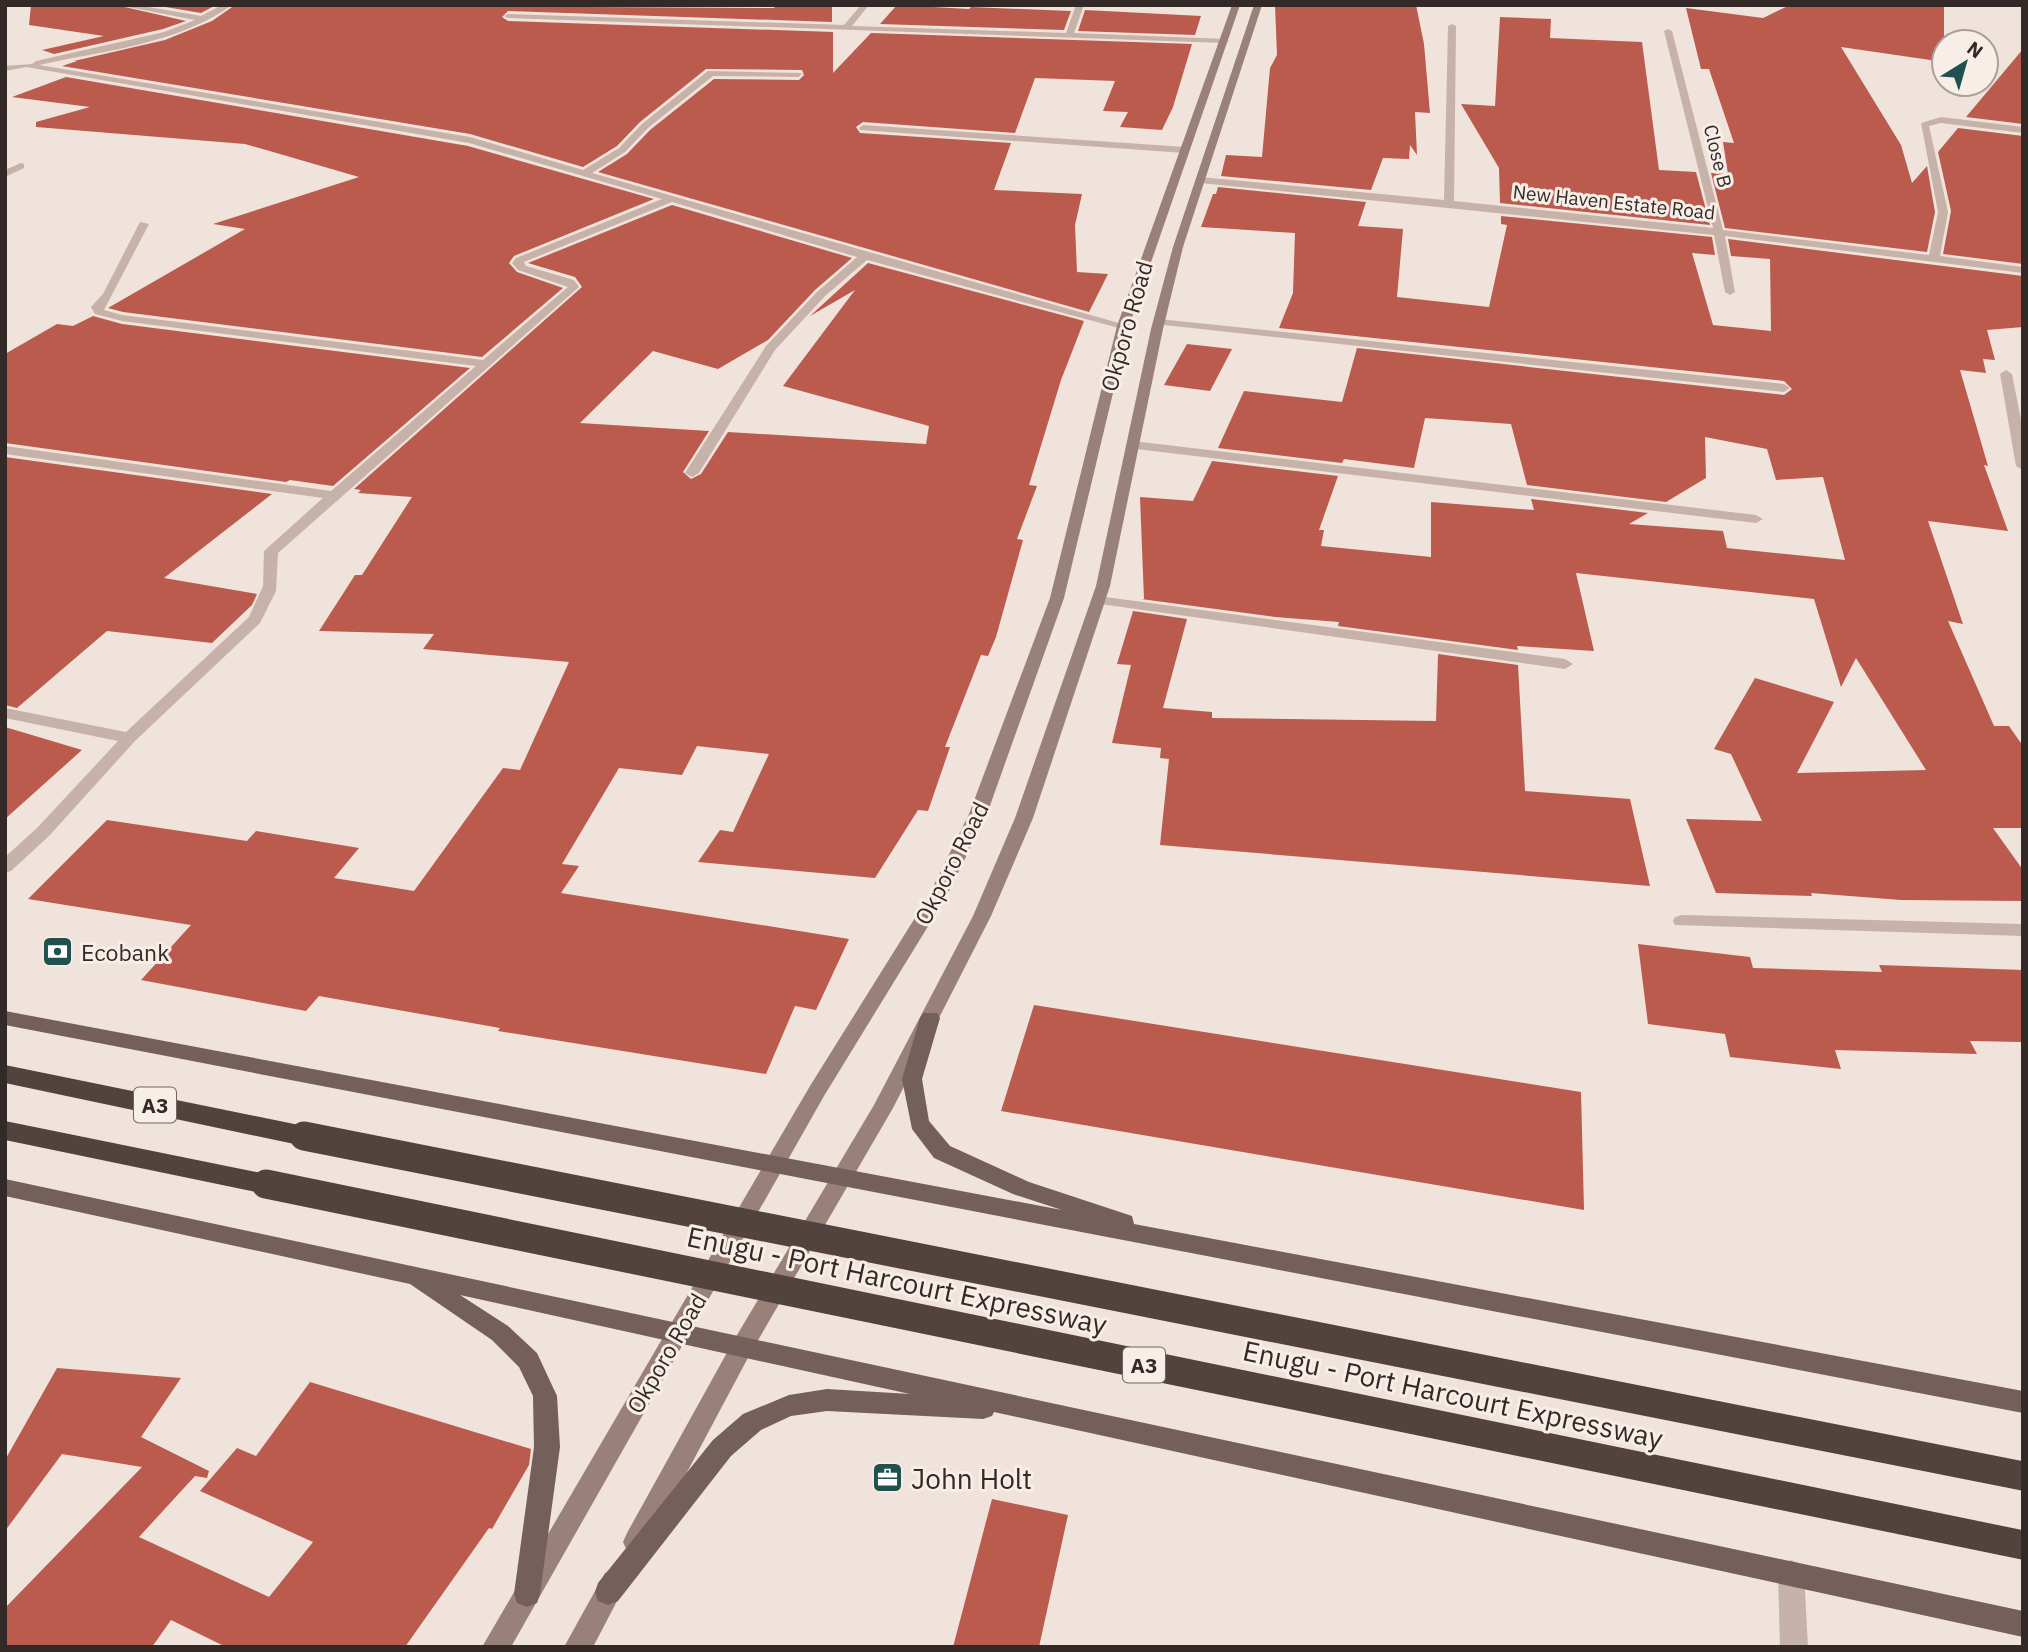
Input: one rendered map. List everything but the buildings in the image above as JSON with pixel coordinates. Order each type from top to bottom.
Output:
[{"type":"highway","name":"Enugu - Port Harcourt Expressway","points":[[5,1074],[304,1136],[2023,1476]]},
{"type":"highway","name":"Enugu - Port Harcourt Expressway","points":[[5,1130],[2023,1545]]},
{"type":"main road","name":"Okporo Road","points":[[496,1647],[774,1165],[937,897],[978,814],[1057,598],[1123,326],[1146,254],[1236,5]]},
{"type":"main road","name":"Okporo Road","points":[[579,1647],[743,1347],[844,1178],[930,1018],[982,916],[1024,818],[1098,600],[1178,247],[1258,5]]},
{"type":"main road","points":[[5,1018],[2023,1402]]},
{"type":"main road","points":[[930,1018],[912,1079],[919,1123],[943,1152],[1021,1188],[1194,1245]]},
{"type":"main road","points":[[5,1187],[2023,1624]]},
{"type":"main road","points":[[412,1275],[500,1333],[528,1360],[545,1396],[547,1447],[527,1594]]},
{"type":"main road","points":[[608,1592],[722,1448],[752,1422],[789,1406],[827,1400],[1034,1410]]},
{"type":"street","points":[[122,5],[204,19]]},
{"type":"street","points":[[8,67],[166,34],[204,19],[228,5]]},
{"type":"street","points":[[847,27],[865,5]]},
{"type":"street","points":[[1069,36],[1080,5]]},
{"type":"street","points":[[630,21],[640,13]]},
{"type":"street","points":[[508,16],[1225,41]]},
{"type":"street","points":[[1449,201],[1452,26]]},
{"type":"street","name":"Close B","points":[[1668,31],[1719,232],[1730,292]]},
{"type":"street","points":[[26,65],[422,130],[511,150],[865,256],[1123,326]]},
{"type":"street","points":[[585,173],[622,150],[645,126],[706,76],[718,72],[799,75]]},
{"type":"street","points":[[1934,258],[1943,212],[1924,125],[1941,120],[2023,130]]},
{"type":"street","points":[[863,128],[1185,150]]},
{"type":"street","points":[[5,174],[22,166]]},
{"type":"street","name":"New Haven Estate Road","points":[[1200,180],[1449,201],[1934,258],[2023,271]]},
{"type":"street","points":[[5,867],[43,832],[130,738],[255,621],[268,597],[271,579],[268,558],[271,551],[573,287],[570,282],[522,268],[517,263],[671,199]]},
{"type":"street","points":[[144,224],[108,295],[97,307],[99,313],[486,364]]},
{"type":"street","points":[[692,472],[770,348],[821,294],[865,256]]},
{"type":"street","points":[[1159,322],[1784,388]]},
{"type":"street","points":[[2006,374],[2020,434],[2023,466]]},
{"type":"street","points":[[1133,445],[1756,519]]},
{"type":"street","points":[[5,450],[335,496]]},
{"type":"street","points":[[1098,600],[1565,664]]},
{"type":"street","points":[[5,713],[130,738]]},
{"type":"street","points":[[1682,921],[2023,930]]},
{"type":"street","points":[[1791,1573],[1794,1647]]},
{"type":"place","name":"Ecobank","points":[[58,952]]},
{"type":"place","name":"John Holt","points":[[888,1478]]}]
